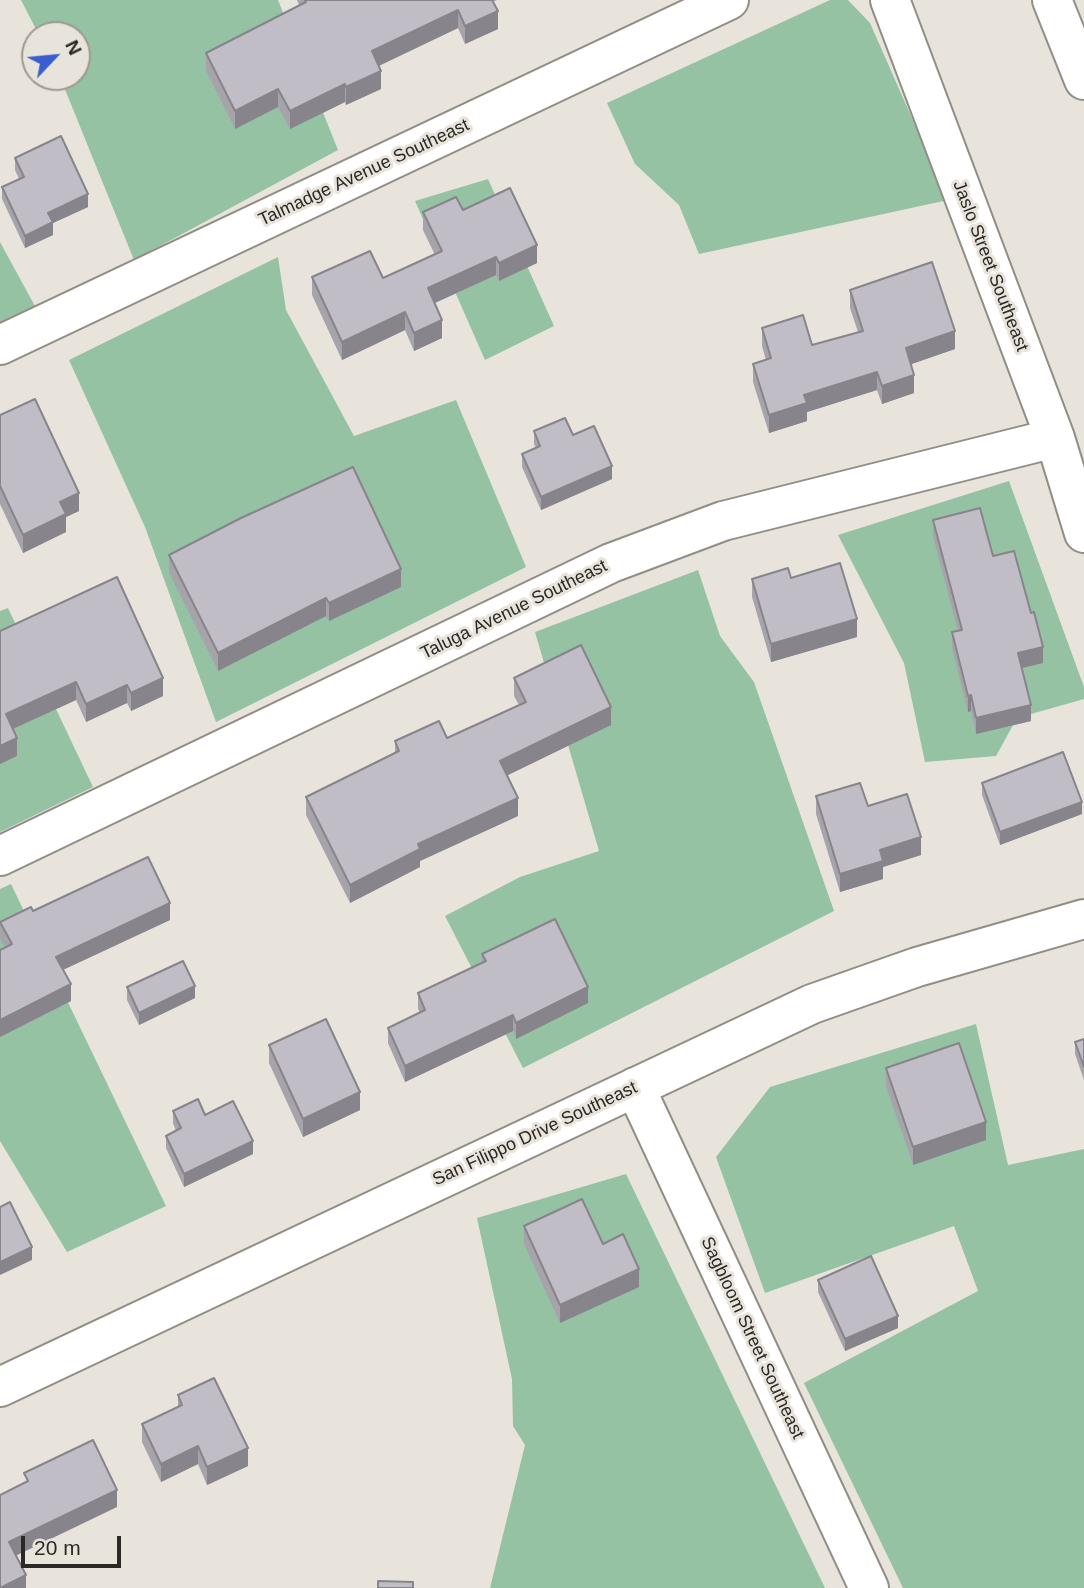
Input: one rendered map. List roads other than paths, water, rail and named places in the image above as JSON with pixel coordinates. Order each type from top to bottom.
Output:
[{"type":"street","name":"Talmadge Avenue Southeast","points":[[0,345],[729,0]]},
{"type":"street","name":"Jaslo Street Southeast","points":[[890,0],[1055,438],[1084,533]]},
{"type":"street","points":[[1052,0],[1084,80]]},
{"type":"street","name":"Taluga Avenue Southeast","points":[[0,856],[611,563],[723,521],[1055,438]]},
{"type":"street","name":"San Filippo Drive Southeast","points":[[0,1387],[811,1004],[917,967],[1084,919]]},
{"type":"street","name":"Sagbloom Street Southeast","points":[[635,1087],[869,1588]]}]
